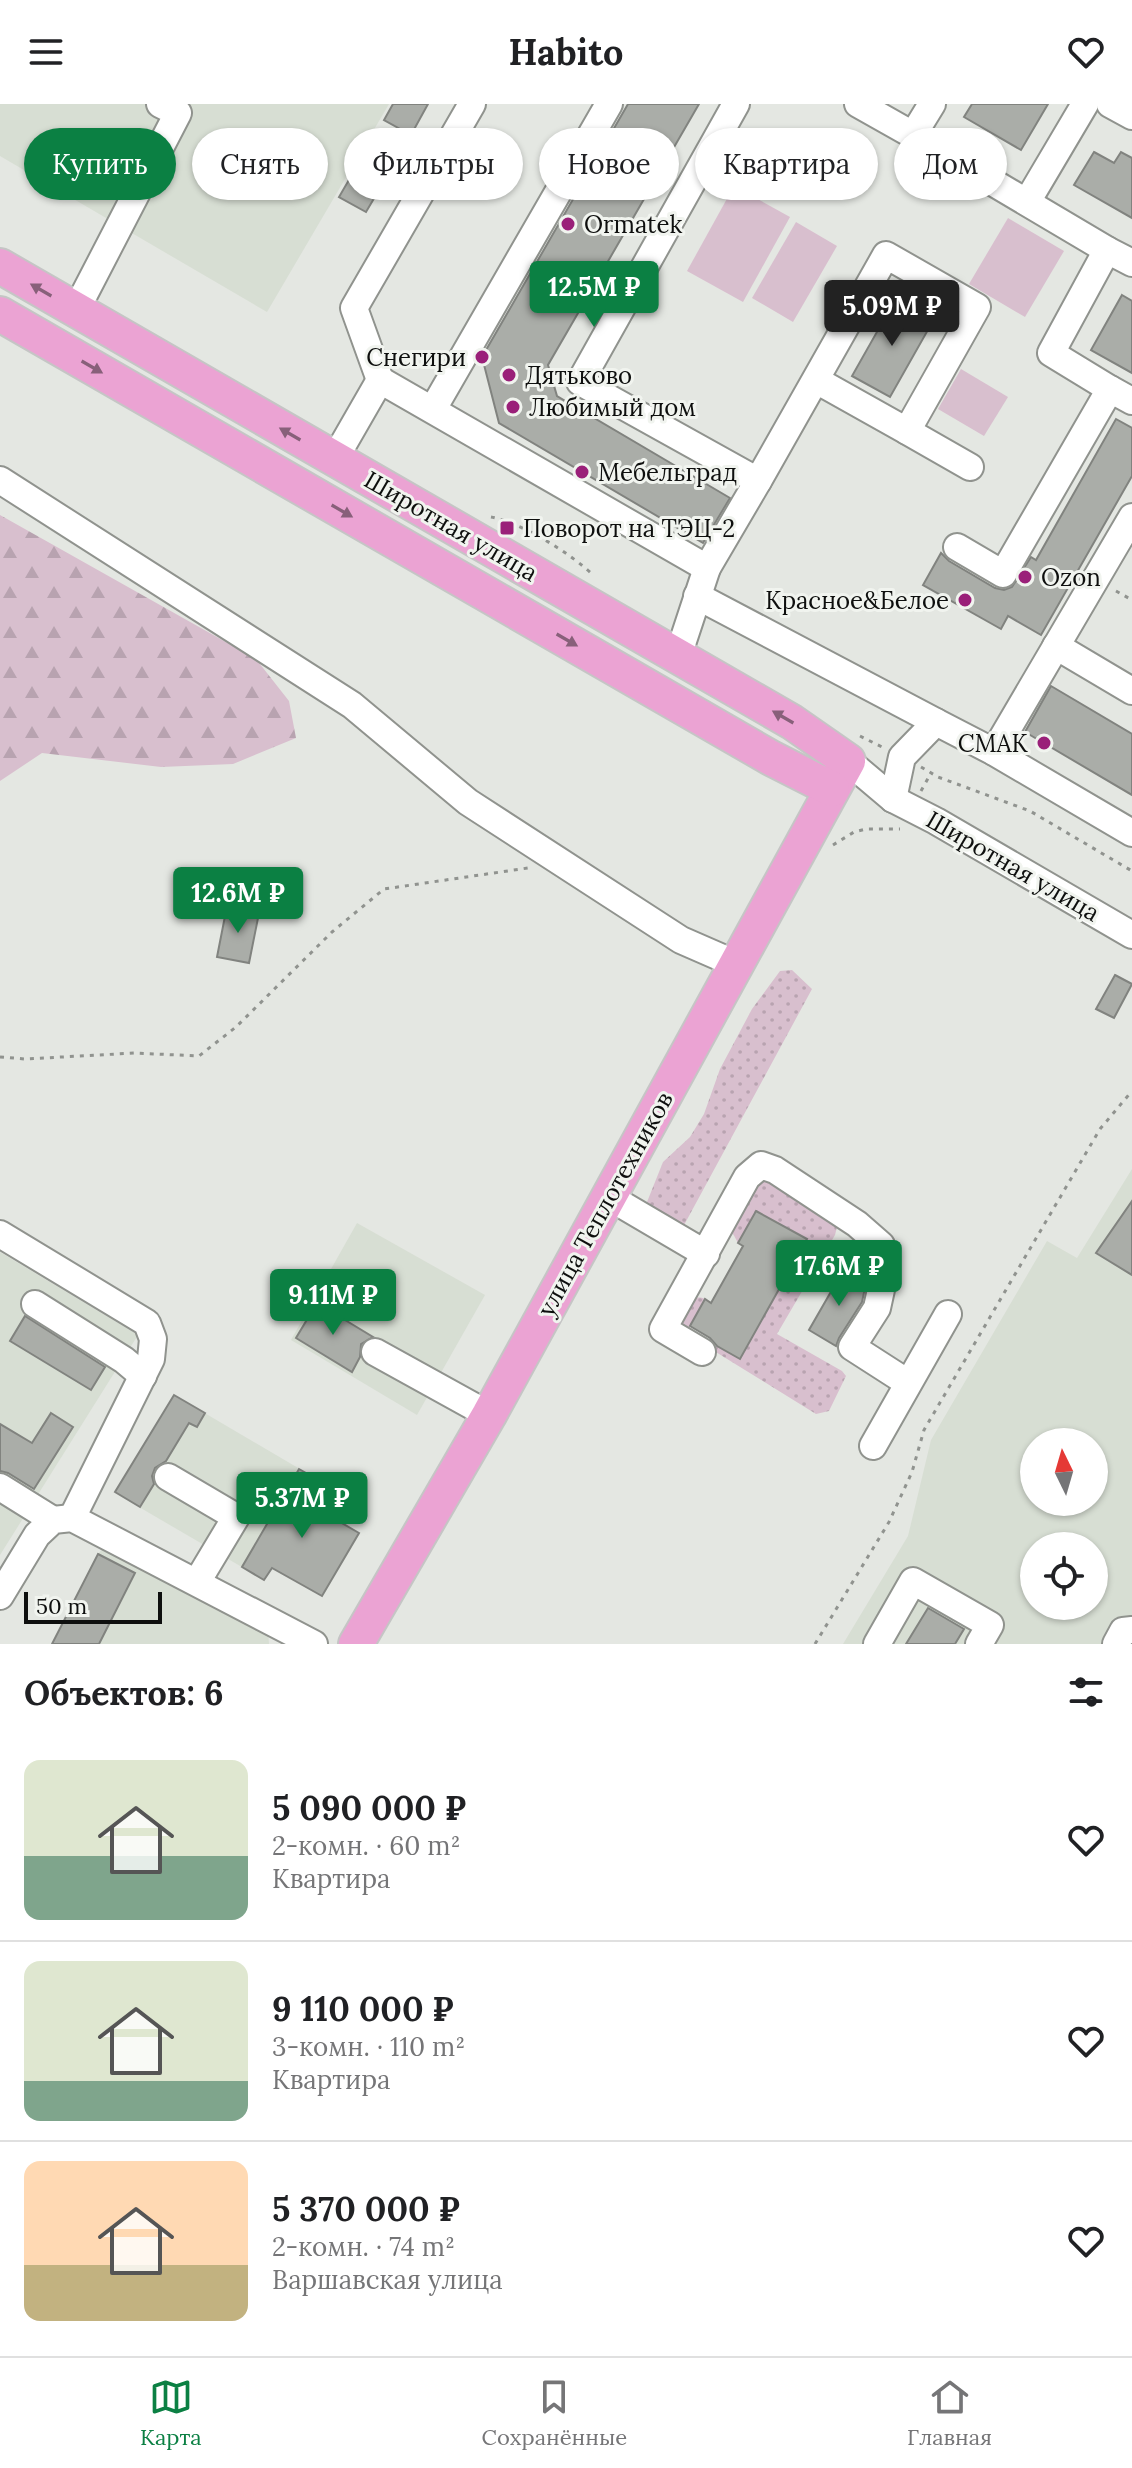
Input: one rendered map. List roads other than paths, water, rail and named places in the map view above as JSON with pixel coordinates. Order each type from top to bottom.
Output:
[{"type":"main road","name":"Широтная улица","points":[[0,266],[792,722],[846,762]]},
{"type":"main road","name":"Широтная улица","points":[[0,314],[771,758],[846,762]]},
{"type":"main road","name":"улица Теплотехников","points":[[356,1644],[489,1415],[846,762]]},
{"type":"street","points":[[472,104],[354,308],[380,380],[707,568]]},
{"type":"street","points":[[433,409],[609,104]]},
{"type":"street","points":[[736,104],[580,382],[758,481]]},
{"type":"street","points":[[858,104],[901,128]]},
{"type":"street","points":[[917,128],[932,104]]},
{"type":"street","points":[[1027,202],[1085,104]]},
{"type":"street","points":[[1110,104],[1132,116]]},
{"type":"street","points":[[76,310],[174,107]]},
{"type":"street","points":[[1007,190],[1132,263]]},
{"type":"street","points":[[957,547],[1003,574],[1121,395],[1051,353],[1107,250]]},
{"type":"street","points":[[678,656],[707,568],[886,255],[977,307],[907,431]]},
{"type":"street","points":[[334,460],[380,380]]},
{"type":"street","points":[[816,380],[970,467]]},
{"type":"street","points":[[0,480],[352,705],[468,802],[681,940],[736,964]]},
{"type":"street","points":[[994,752],[1132,517]]},
{"type":"street","points":[[697,596],[994,752],[1132,833]]},
{"type":"street","points":[[1056,646],[1132,691]]},
{"type":"street","points":[[902,804],[902,757],[936,722]]},
{"type":"street","name":"Широтная улица","points":[[846,762],[902,804],[1132,935]]},
{"type":"street","points":[[702,1352],[663,1329],[747,1177],[761,1165],[775,1170],[857,1224],[881,1245],[882,1285],[877,1308],[852,1347],[908,1383]]},
{"type":"street","points":[[609,1197],[706,1254]]},
{"type":"street","points":[[0,1234],[147,1323],[153,1339],[151,1359],[143,1376],[63,1519],[37,1535],[0,1596]]},
{"type":"street","points":[[35,1304],[124,1360],[143,1376]]},
{"type":"street","points":[[873,1446],[948,1314]]},
{"type":"street","points":[[375,1352],[489,1415]]},
{"type":"street","points":[[168,1477],[236,1517],[197,1582]]},
{"type":"street","points":[[0,1487],[197,1582],[305,1642]]},
{"type":"street","points":[[877,1644],[913,1581],[990,1625],[979,1644]]},
{"type":"street","points":[[1116,1644],[1123,1631],[1132,1630]]},
{"type":"place","name":"Ormatek","points":[[568,224]]},
{"type":"place","name":"Снегири","points":[[482,357]]},
{"type":"place","name":"Дятьково","points":[[509,375]]},
{"type":"place","name":"Любимый дом","points":[[513,407]]},
{"type":"place","name":"Мебельград","points":[[582,472]]},
{"type":"place","name":"Поворот на ТЭЦ-2","points":[[507,528]]},
{"type":"place","name":"Ozon","points":[[1025,577]]},
{"type":"place","name":"Красное&Белое","points":[[965,600]]},
{"type":"place","name":"СМАК","points":[[1044,743]]}]
